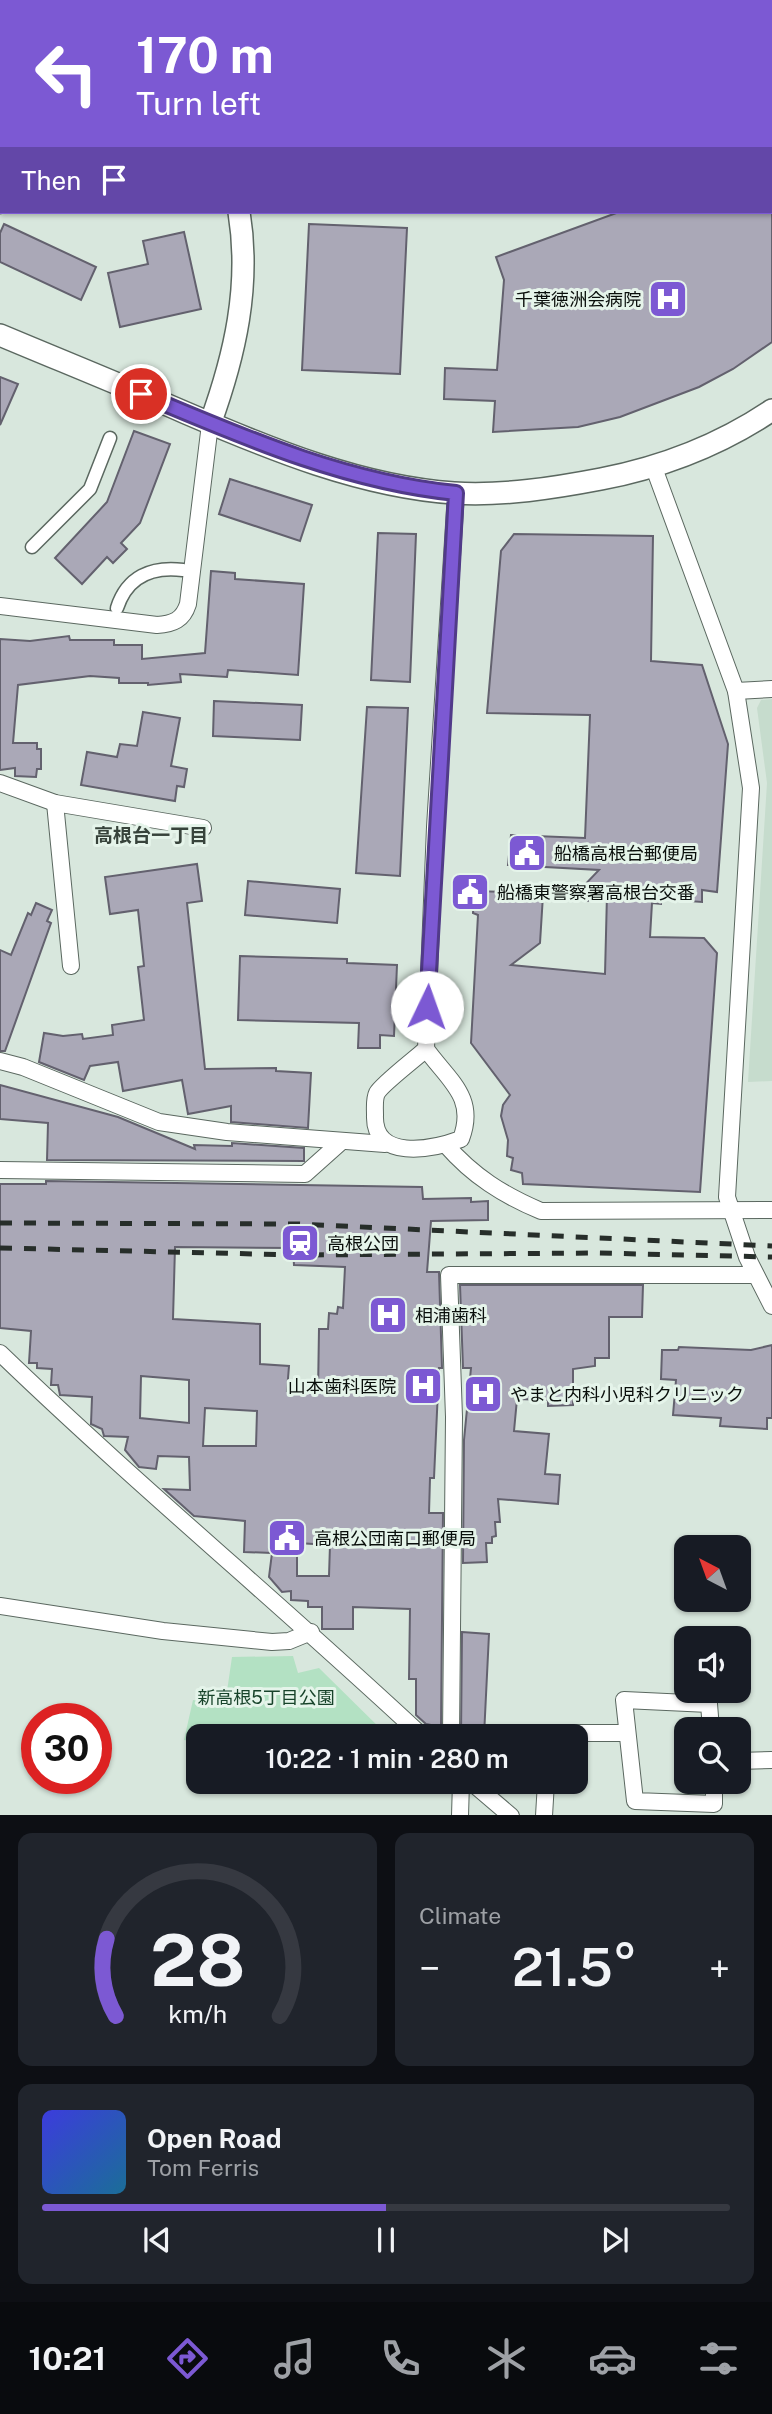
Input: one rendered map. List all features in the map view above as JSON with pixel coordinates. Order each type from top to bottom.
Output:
[{"type":"street","points":[[0,606],[157,625],[169,625],[180,619],[188,604],[210,424],[237,339],[243,278],[244,214]]},
{"type":"street","points":[[0,335],[210,424],[366,478],[456,493],[499,493],[569,485],[654,468],[731,435],[772,410]]},
{"type":"street","points":[[32,547],[90,489],[110,438]]},
{"type":"street","points":[[654,468],[736,691],[751,788],[727,1197],[754,1275],[772,1306]]},
{"type":"street","points":[[453,1142],[467,1122],[461,1092],[426,1049],[435,827],[456,493]]},
{"type":"street","points":[[117,608],[120,597],[135,578],[156,569],[183,570]]},
{"type":"street","points":[[736,691],[772,689]]},
{"type":"street","points":[[0,783],[55,803],[203,828]]},
{"type":"street","points":[[55,803],[71,966]]},
{"type":"street","points":[[385,1144],[378,1137],[375,1125],[376,1096],[382,1087],[426,1049]]},
{"type":"street","points":[[0,1061],[23,1067],[159,1122],[227,1132],[395,1147],[453,1142]]},
{"type":"street","points":[[402,1072],[438,1066]]},
{"type":"street","points":[[0,1170],[305,1174],[342,1142]]},
{"type":"street","points":[[453,1142],[480,1180],[506,1196],[541,1211],[772,1210]]},
{"type":"street","points":[[451,1724],[454,1417],[449,1275],[754,1275]]},
{"type":"street","points":[[0,1353],[133,1478],[311,1632],[409,1724]]},
{"type":"street","points":[[0,1606],[163,1631],[272,1642],[289,1642],[311,1632]]},
{"type":"street","points":[[710,1717],[709,1704],[624,1700],[635,1801],[714,1804],[714,1794]]},
{"type":"street","points":[[588,1733],[627,1733]]},
{"type":"street","points":[[751,1761],[772,1760]]},
{"type":"street","points":[[460,1815],[461,1794]]},
{"type":"street","points":[[486,1794],[511,1815]]},
{"type":"street","points":[[544,1815],[545,1794]]},
{"type":"shaded area","points":[[772,699],[772,1081],[748,1082],[767,783],[757,708],[761,700]]},
{"type":"green space","name":"新高根5丁目公園","points":[[293,1656],[298,1673],[319,1668],[376,1724],[188,1724],[193,1700],[225,1705],[232,1657]]},
{"type":"building","points":[[614,214],[772,214],[772,342],[733,369],[699,387],[620,417],[578,427],[493,432],[495,401],[444,399],[445,368],[497,370],[504,280],[496,257]]},
{"type":"building","points":[[4,224],[96,267],[81,300],[0,262],[0,233]]},
{"type":"building","points":[[309,224],[407,228],[400,374],[302,370]]},
{"type":"building","points":[[184,232],[201,309],[120,327],[108,273],[148,264],[143,241]]},
{"type":"building","points":[[0,377],[18,384],[0,425]]},
{"type":"building","points":[[134,431],[170,444],[140,523],[121,543],[127,549],[113,563],[107,557],[82,584],[55,558],[107,502]]},
{"type":"building","points":[[230,479],[312,505],[300,541],[219,514]]},
{"type":"building","points":[[378,533],[416,534],[410,682],[371,680]]},
{"type":"building","points":[[514,534],[653,536],[651,661],[702,665],[728,744],[717,892],[702,890],[702,902],[661,899],[661,904],[652,903],[650,937],[704,938],[717,953],[700,1192],[523,1184],[522,1173],[511,1170],[513,1158],[507,1156],[508,1140],[501,1116],[503,1105],[510,1095],[471,1043],[478,915],[473,913],[474,891],[506,892],[506,889],[543,895],[540,943],[511,965],[605,974],[607,894],[588,901],[576,894],[599,870],[508,865],[511,835],[585,838],[590,715],[487,713],[501,551]]},
{"type":"building","points":[[211,571],[235,573],[235,579],[304,584],[298,675],[228,670],[227,677],[180,674],[181,682],[148,685],[119,683],[119,678],[90,676],[18,685],[13,743],[37,743],[37,749],[41,749],[41,769],[37,769],[36,777],[15,776],[15,768],[0,770],[0,639],[30,641],[69,636],[70,640],[114,640],[114,645],[142,645],[142,659],[205,653]]},
{"type":"building","points":[[214,701],[302,705],[300,740],[213,736]]},
{"type":"building","points":[[367,707],[408,708],[400,876],[356,873]]},
{"type":"building","points":[[143,712],[180,718],[171,766],[187,769],[184,787],[177,786],[175,801],[81,785],[87,752],[117,757],[120,744],[137,746]]},
{"type":"building","points":[[197,864],[202,901],[187,903],[205,1069],[276,1068],[276,1071],[311,1073],[308,1128],[231,1122],[231,1106],[188,1114],[182,1080],[123,1091],[118,1062],[90,1066],[84,1080],[39,1062],[44,1033],[63,1036],[82,1034],[83,1039],[113,1035],[112,1025],[144,1020],[138,967],[144,966],[138,910],[110,914],[105,877]]},
{"type":"building","points":[[248,881],[340,889],[337,923],[245,915]]},
{"type":"building","points":[[36,903],[52,910],[47,921],[51,923],[5,1051],[0,1051],[0,950],[11,955],[28,913],[31,915]]},
{"type":"building","points":[[240,956],[347,959],[347,963],[397,965],[394,1036],[380,1035],[380,1048],[358,1048],[359,1023],[238,1020]]},
{"type":"building","points":[[0,1085],[118,1117],[195,1149],[194,1145],[232,1146],[232,1143],[304,1148],[304,1161],[47,1160],[48,1123],[0,1119]]},
{"type":"building","points":[[46,1181],[422,1187],[423,1199],[471,1198],[471,1202],[488,1201],[488,1220],[431,1221],[427,1272],[439,1272],[442,1368],[439,1368],[434,1478],[430,1478],[429,1513],[443,1513],[441,1724],[426,1724],[416,1715],[416,1679],[409,1679],[410,1609],[353,1607],[353,1629],[322,1629],[322,1607],[308,1607],[308,1601],[291,1600],[291,1591],[282,1592],[269,1577],[272,1553],[244,1552],[245,1521],[194,1516],[164,1489],[190,1490],[189,1457],[158,1456],[156,1469],[139,1467],[125,1450],[128,1437],[104,1436],[102,1429],[91,1424],[92,1397],[60,1395],[58,1385],[51,1385],[52,1369],[37,1368],[37,1363],[29,1363],[31,1331],[0,1328],[0,1184],[46,1184]],"holes":[[[175,1247],[293,1248],[294,1265],[345,1267],[343,1308],[338,1307],[337,1314],[329,1313],[328,1329],[319,1329],[318,1393],[287,1391],[289,1366],[260,1364],[260,1324],[173,1319]],[[141,1376],[189,1380],[189,1423],[140,1418]],[[205,1408],[257,1411],[256,1446],[203,1446]],[[297,1543],[330,1545],[329,1576],[297,1576]]]},
{"type":"building","points":[[460,1285],[643,1285],[642,1317],[609,1317],[609,1358],[595,1358],[595,1366],[573,1369],[573,1405],[548,1406],[548,1400],[517,1399],[514,1431],[549,1434],[545,1474],[560,1475],[558,1504],[498,1499],[500,1522],[495,1522],[496,1536],[492,1537],[492,1543],[486,1543],[487,1562],[463,1563],[464,1440],[471,1368],[463,1368]]},
{"type":"building","points":[[772,1345],[772,1418],[767,1418],[767,1429],[720,1426],[721,1418],[673,1415],[676,1380],[661,1379],[662,1350],[678,1350],[679,1347],[751,1350]]},
{"type":"building","points":[[462,1632],[489,1634],[485,1724],[461,1724]]},
{"type":"railway","points":[[0,1223],[298,1224],[772,1246]]},
{"type":"railway","points":[[0,1248],[300,1255],[597,1253],[772,1257]]},
{"type":"place","name":"千葉徳洲会病院","points":[[668,299]]},
{"type":"place","name":"船橋高根台郵便局","points":[[527,853]]},
{"type":"place","name":"船橋東警察署高根台交番","points":[[470,892]]},
{"type":"place","name":"高根公団","points":[[300,1243]]},
{"type":"place","name":"相浦歯科","points":[[388,1315]]},
{"type":"place","name":"山本歯科医院","points":[[423,1386]]},
{"type":"place","name":"やまと内科小児科クリニック","points":[[483,1394]]},
{"type":"place","name":"高根公団南口郵便局","points":[[287,1538]]},
{"type":"district","name":"高根台一丁目","points":[[151,835]]},
{"type":"route","points":[[141,394],[210,424],[326,466],[406,487],[456,493],[435,827],[427,1007]]}]
